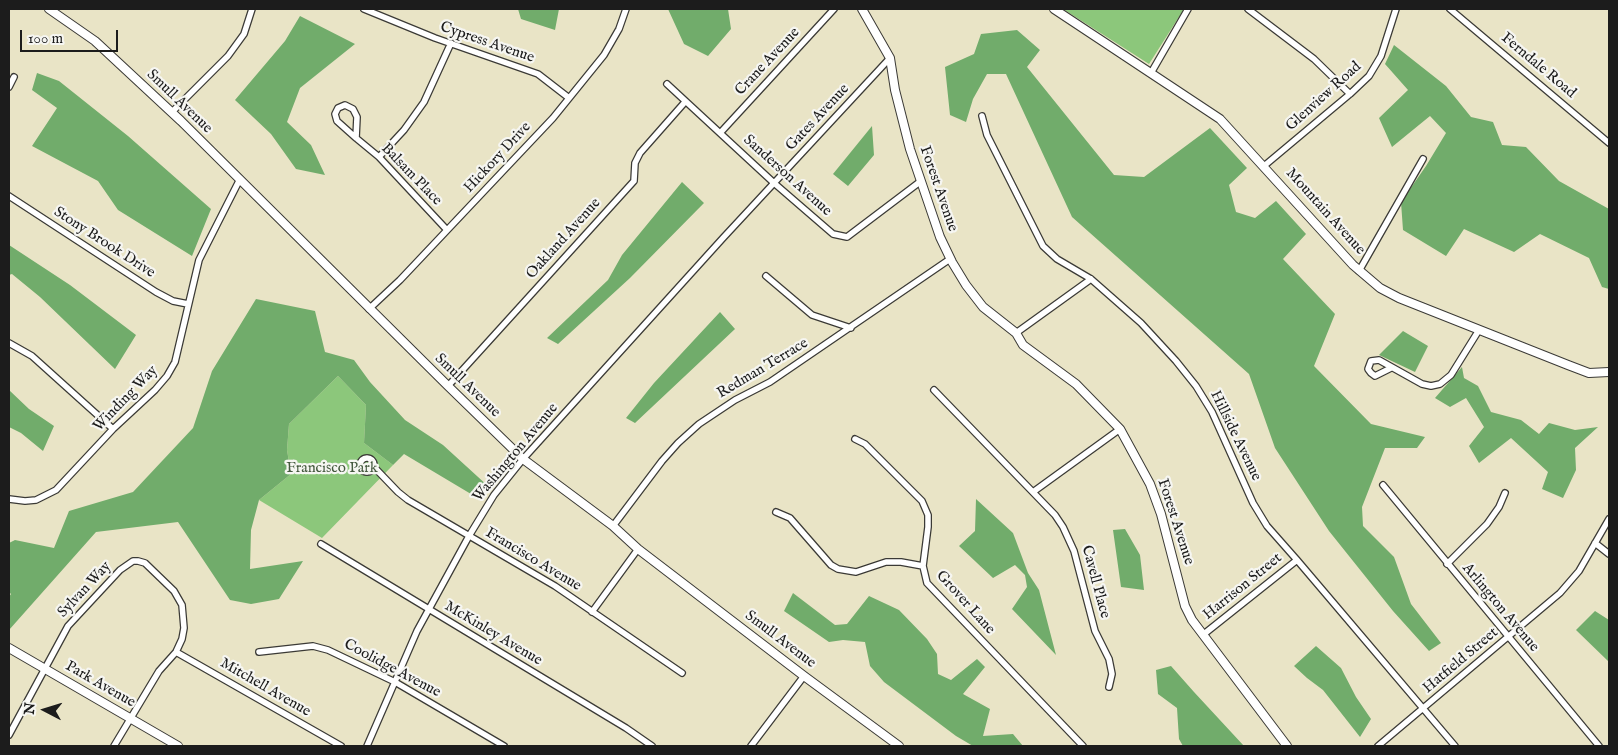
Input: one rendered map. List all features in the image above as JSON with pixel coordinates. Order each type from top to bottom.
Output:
[{"type":"street","name":"Smull Avenue","points":[[49,9],[94,41],[172,112],[239,181],[523,459],[613,526],[638,549],[804,676],[899,746]]},
{"type":"street","points":[[172,112],[228,56],[244,34],[252,9]]},
{"type":"street","name":"Cypress Avenue","points":[[364,9],[538,74],[569,98]]},
{"type":"street","name":"Hickory Drive","points":[[369,309],[400,280],[553,118],[604,56],[619,28],[626,9]]},
{"type":"street","name":"Crane Avenue","points":[[721,132],[834,9]]},
{"type":"street","name":"Forest Avenue","points":[[862,9],[890,58],[895,90],[910,149],[940,237],[950,260],[983,307],[1016,333],[1023,345],[1076,384],[1120,429],[1150,484],[1172,550],[1185,606],[1192,620],[1287,746]]},
{"type":"street","name":"Mountain Avenue","points":[[1054,9],[1220,119],[1359,271],[1380,288],[1399,298],[1589,373],[1609,372]]},
{"type":"street","points":[[1151,73],[1188,9]]},
{"type":"street","points":[[1248,9],[1314,60],[1350,94]]},
{"type":"street","name":"Glenview Road","points":[[1264,166],[1364,81],[1376,65],[1384,47],[1396,9]]},
{"type":"street","name":"Ferndale Road","points":[[1450,9],[1609,143]]},
{"type":"street","points":[[378,157],[404,130],[424,102],[451,43]]},
{"type":"street","name":"Gates Avenue","points":[[723,238],[890,58]]},
{"type":"street","points":[[9,87],[14,77]]},
{"type":"street","name":"Sanderson Avenue","points":[[667,84],[774,183],[833,234],[847,237],[921,181]]},
{"type":"street","name":"Oakland Avenue","points":[[448,386],[634,181],[636,163],[640,153],[685,102]]},
{"type":"street","name":"Balsam Place","points":[[356,138],[357,117],[353,109],[345,105],[338,108],[335,114],[337,121],[356,138],[378,157],[447,230]]},
{"type":"street","name":"Hillside Avenue","points":[[982,116],[987,135],[1043,246],[1056,260],[1091,279],[1141,323],[1176,360],[1196,386],[1212,412],[1253,502],[1267,526],[1455,746]]},
{"type":"street","points":[[1359,271],[1423,159]]},
{"type":"street","name":"Winding Way","points":[[9,499],[31,501],[52,494],[113,429],[155,390],[167,376],[175,362],[199,260],[239,181]]},
{"type":"street","name":"Stony Brook Drive","points":[[9,196],[156,292],[173,301],[188,304]]},
{"type":"street","name":"Washington Avenue","points":[[367,746],[417,631],[469,536],[494,495],[523,459],[723,238]]},
{"type":"street","name":"Redman Terrace","points":[[613,526],[662,461],[699,424],[735,400],[770,382],[950,260]]},
{"type":"street","points":[[766,276],[812,315],[851,328]]},
{"type":"street","points":[[1016,333],[1091,279]]},
{"type":"street","points":[[1391,368],[1422,384],[1431,386],[1440,384],[1451,375],[1479,330]]},
{"type":"street","points":[[9,343],[32,356],[113,429]]},
{"type":"street","name":"Cavell Place","points":[[934,390],[1059,520],[1071,542],[1098,640],[1109,659],[1112,674],[1109,687]]},
{"type":"street","points":[[1033,492],[1120,429]]},
{"type":"street","name":"Grover Lane","points":[[855,439],[865,444],[922,501],[928,515],[923,566],[926,582],[1083,746]]},
{"type":"street","name":"Francisco Avenue","points":[[374,467],[408,500],[555,586],[682,673]]},
{"type":"street","name":"Arlington Avenue","points":[[1383,485],[1599,746]]},
{"type":"street","points":[[1447,564],[1487,524],[1499,507],[1505,493]]},
{"type":"street","points":[[776,512],[790,518],[831,565],[838,569],[856,572],[886,562],[901,562],[923,566]]},
{"type":"street","name":"Hatfield Street","points":[[1378,746],[1560,593],[1579,571],[1609,519]]},
{"type":"street","points":[[1595,543],[1609,554]]},
{"type":"street","name":"McKinley Avenue","points":[[321,544],[626,728],[652,746]]},
{"type":"street","points":[[592,612],[638,549]]},
{"type":"street","name":"Harrison Street","points":[[1204,634],[1297,560]]},
{"type":"street","name":"Sylvan Way","points":[[9,735],[68,626],[120,570],[133,561],[138,561],[145,563],[170,586],[180,600],[184,616],[184,628],[182,639],[176,652],[159,671],[114,746]]},
{"type":"street","name":"Coolidge Avenue","points":[[259,652],[313,646],[328,650],[395,682],[504,746]]},
{"type":"street","name":"Park Avenue","points":[[9,648],[178,746]]},
{"type":"street","name":"Mitchell Avenue","points":[[176,652],[341,746]]},
{"type":"street","points":[[751,746],[804,676]]},
{"type":"green space","points":[[518,9],[559,9],[555,30],[521,19]]},
{"type":"green space","points":[[668,9],[728,9],[731,29],[708,56],[684,44]]},
{"type":"green space","points":[[1063,9],[1184,9],[1149,64]]},
{"type":"green space","points":[[300,16],[355,44],[300,88],[287,122],[311,145],[325,175],[296,169],[271,134],[235,100],[285,41]]},
{"type":"green space","points":[[1017,30],[1040,50],[1027,67],[1114,175],[1144,177],[1210,128],[1247,168],[1229,185],[1236,212],[1255,218],[1276,201],[1306,234],[1283,259],[1335,314],[1314,366],[1371,424],[1425,437],[1417,448],[1385,448],[1362,507],[1363,526],[1394,557],[1411,604],[1441,643],[1429,651],[1393,611],[1329,531],[1275,448],[1249,374],[1072,217],[1006,74],[987,74],[973,99],[966,122],[950,115],[945,67],[974,54],[981,34]]},
{"type":"green space","points":[[1394,45],[1446,86],[1471,117],[1493,122],[1502,145],[1526,147],[1559,181],[1609,209],[1609,289],[1602,287],[1589,258],[1540,234],[1514,252],[1464,229],[1446,256],[1403,230],[1401,202],[1446,133],[1430,116],[1392,147],[1379,118],[1408,90],[1385,64]]},
{"type":"green space","points":[[37,73],[59,81],[128,136],[211,209],[192,256],[118,210],[98,181],[32,146],[57,108],[32,90]]},
{"type":"green space","points":[[872,126],[874,155],[848,186],[833,174]]},
{"type":"green space","points":[[682,182],[704,203],[630,278],[558,344],[547,338],[608,280],[622,255]]},
{"type":"green space","points":[[9,245],[70,285],[136,335],[115,369],[40,297],[12,274],[9,275]]},
{"type":"green space","points":[[256,299],[315,311],[325,352],[354,360],[370,382],[405,420],[443,445],[489,487],[481,500],[404,454],[393,465],[364,443],[366,405],[338,376],[289,424],[287,450],[291,474],[259,500],[251,530],[250,569],[303,561],[279,599],[251,604],[230,600],[178,522],[96,532],[9,630],[9,597],[11,594],[9,592],[9,543],[15,540],[54,548],[69,511],[133,492],[193,428],[212,371]]},
{"type":"green space","points":[[720,312],[735,329],[635,423],[626,418],[654,383]]},
{"type":"green space","points":[[1403,331],[1428,346],[1415,372],[1379,355]]},
{"type":"green space","points":[[1462,367],[1464,378],[1478,386],[1491,412],[1521,420],[1539,434],[1549,423],[1575,430],[1598,427],[1575,448],[1576,470],[1563,498],[1542,489],[1548,472],[1511,438],[1479,463],[1469,446],[1484,427],[1466,398],[1450,407],[1435,398]]},
{"type":"green space","name":"Francisco Park","points":[[338,376],[366,405],[364,443],[393,465],[322,538],[259,500],[291,474],[287,450],[289,424]]},
{"type":"green space","points":[[9,390],[29,409],[54,426],[43,451],[21,433],[9,427]]},
{"type":"green space","points":[[976,499],[1013,533],[1028,573],[1039,590],[1056,655],[1012,609],[1027,587],[1025,575],[1015,565],[993,578],[959,546],[975,531]]},
{"type":"green space","points":[[1125,529],[1140,555],[1144,590],[1121,587],[1113,530]]},
{"type":"green space","points":[[793,593],[835,625],[847,624],[869,596],[899,610],[927,639],[937,654],[938,674],[951,680],[977,659],[985,667],[963,694],[990,709],[983,736],[1013,734],[1023,746],[973,746],[956,736],[884,682],[870,666],[865,642],[843,640],[829,642],[784,611]]},
{"type":"green space","points":[[1595,611],[1609,620],[1609,662],[1576,630]]},
{"type":"green space","points":[[1316,646],[1341,668],[1356,697],[1371,719],[1360,737],[1323,690],[1294,666]]},
{"type":"green space","points":[[1171,666],[1244,746],[1183,746],[1179,739],[1177,708],[1158,694],[1156,670]]}]
